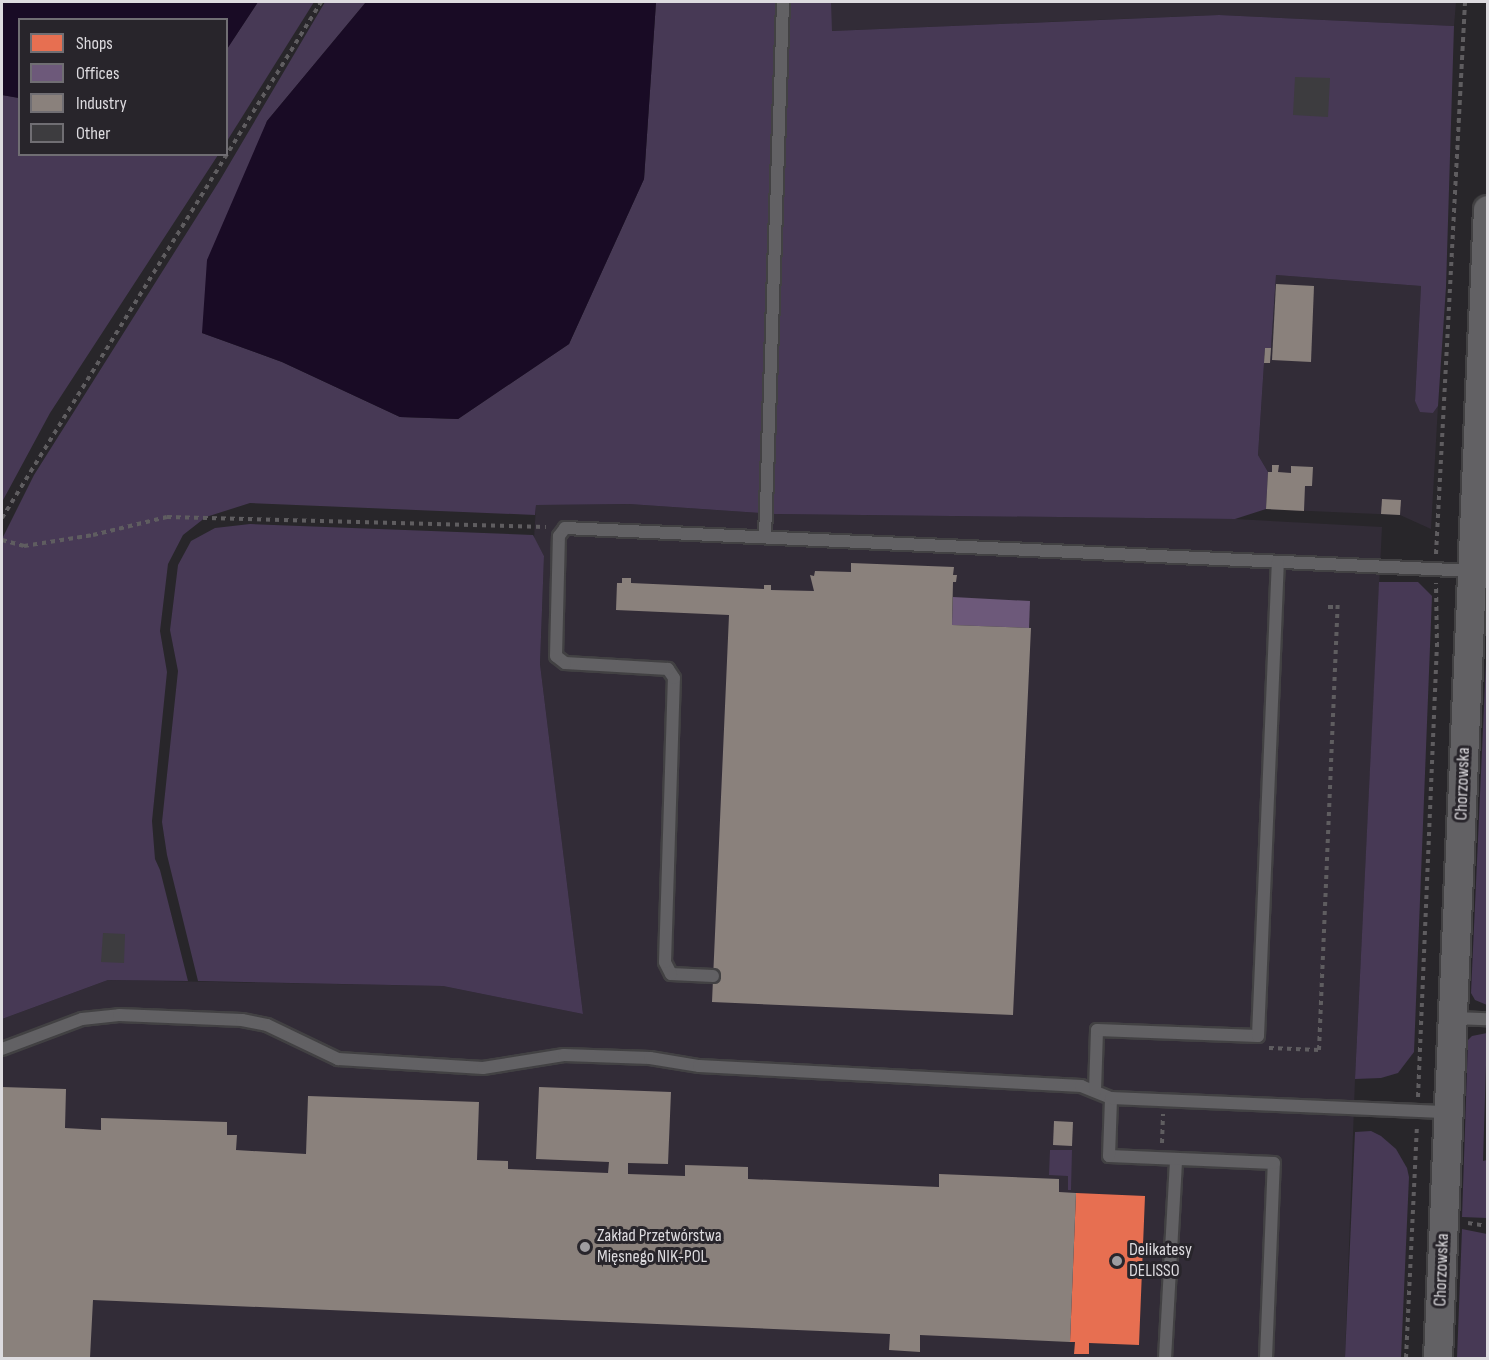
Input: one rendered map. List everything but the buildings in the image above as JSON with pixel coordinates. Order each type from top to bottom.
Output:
[{"type":"street","name":"Chorzowska","points":[[1438,1359],[1452,1018],[1479,616],[1472,571],[1488,210]]},
{"type":"lane","points":[[765,537],[783,2]]},
{"type":"lane","points":[[713,976],[670,974],[665,962],[674,678],[668,669],[565,663],[556,656],[559,536],[565,528],[1472,571]]},
{"type":"lane","points":[[1095,1091],[1097,1030],[1258,1036],[1278,562]]},
{"type":"lane","points":[[2,1049],[82,1019],[119,1015],[220,1019],[267,1025],[338,1059],[483,1068],[564,1055],[639,1058],[699,1066],[1081,1086],[1111,1098],[1449,1112]]},
{"type":"lane","points":[[1452,1018],[1488,1019]]},
{"type":"lane","points":[[1111,1098],[1109,1156],[1274,1163],[1266,1359]]},
{"type":"lane","points":[[1165,1359],[1176,1159]]},
{"type":"path","points":[[228,152],[321,2]]},
{"type":"path","points":[[1406,1359],[1437,647],[1436,569],[1465,2]]},
{"type":"path","points":[[2,518],[226,156]]},
{"type":"path","points":[[2,540],[24,546],[93,535],[167,517],[565,528]]},
{"type":"path","points":[[1328,607],[1338,607]]},
{"type":"path","points":[[1162,1159],[1163,1113],[1167,1113]]},
{"type":"shaded area","points":[[2,2],[258,2],[228,47],[228,18],[18,18],[18,98],[2,95]]},
{"type":"shaded area","points":[[258,2],[314,2],[228,139],[228,47]]},
{"type":"shaded area","points":[[325,2],[366,2],[267,121],[202,333],[282,362],[400,417],[458,419],[569,344],[644,179],[656,2],[831,2],[832,31],[1219,15],[1454,26],[1446,287],[1438,406],[1433,413],[1420,412],[1415,401],[1421,286],[1276,275],[1271,348],[1265,348],[1258,455],[1268,472],[1266,509],[1235,519],[775,514],[629,504],[536,505],[535,515],[250,503],[206,517],[183,535],[168,564],[160,631],[167,672],[152,821],[155,859],[160,870],[188,981],[108,980],[2,1019],[2,539],[34,475],[220,180]]},
{"type":"shaded area","points":[[366,2],[656,2],[644,179],[569,344],[458,419],[400,417],[282,362],[202,333],[207,260],[267,121]]},
{"type":"shaded area","points":[[831,2],[1456,2],[1454,26],[1219,15],[831,31]]},
{"type":"shaded area","points":[[2,95],[18,98],[18,156],[217,156],[50,413],[2,502]]},
{"type":"shaded area","points":[[1276,275],[1421,286],[1415,401],[1433,413],[1438,406],[1431,529],[1400,515],[1266,509],[1268,472],[1258,455],[1265,348],[1271,348]]},
{"type":"shaded area","points":[[629,504],[775,514],[1235,519],[1382,527],[1355,1079],[1345,1358],[2,1358],[2,1019],[108,980],[443,986],[583,1014],[540,664],[544,556],[534,539],[536,505]]},
{"type":"shaded area","points":[[250,524],[533,535],[544,556],[540,664],[583,1014],[443,986],[198,981],[167,855],[162,822],[178,671],[170,630],[178,565],[191,541],[215,528]]},
{"type":"shaded area","points":[[1379,582],[1418,582],[1432,596],[1414,1052],[1398,1073],[1381,1078],[1355,1079]]},
{"type":"shaded area","points":[[1487,641],[1487,1005],[1475,1000],[1471,993]]},
{"type":"shaded area","points":[[1487,1033],[1483,1161],[1487,1160],[1487,1218],[1462,1217],[1468,1040],[1472,1036]]},
{"type":"shaded area","points":[[1371,1131],[1396,1149],[1407,1168],[1409,1177],[1401,1358],[1345,1358],[1355,1132]]},
{"type":"shaded area","points":[[1050,1150],[1072,1150],[1071,1190],[1068,1190],[1068,1176],[1049,1175]]},
{"type":"shaded area","points":[[1462,1229],[1487,1234],[1487,1358],[1457,1358]]},
{"type":"place","name":"Zakład Przetwórstwa Mięsnego NIK-POL","points":[[585,1247]]},
{"type":"place","name":"Delikatesy DELISSO","points":[[1117,1261]]}]
